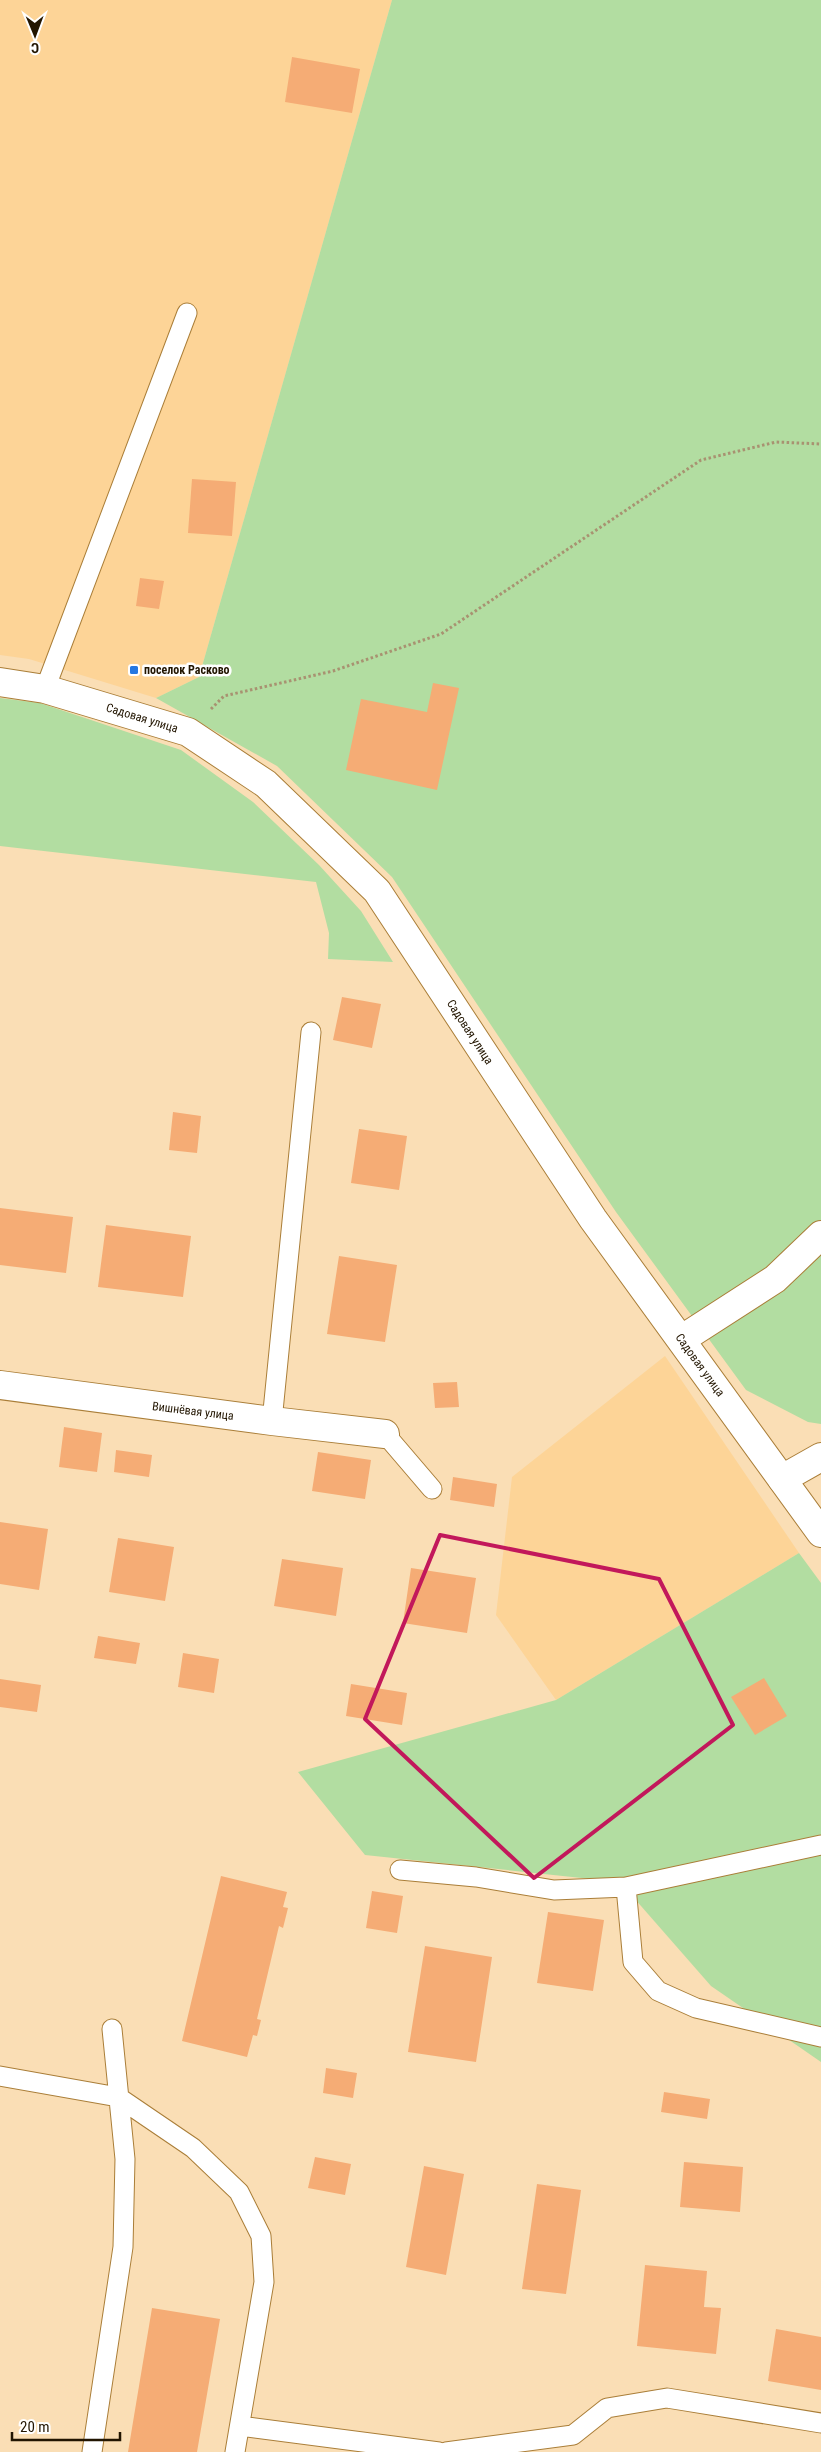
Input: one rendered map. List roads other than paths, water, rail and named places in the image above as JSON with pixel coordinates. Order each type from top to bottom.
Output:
[{"type":"street","name":"Садовая улица","points":[[0,682],[45,689],[188,732],[266,784],[377,891],[593,1220],[682,1339],[821,1533]]},
{"type":"street","points":[[682,1339],[775,1279],[821,1235]]},
{"type":"street","name":"Вишнёвая улица","points":[[0,1386],[385,1434]]},
{"type":"street","points":[[782,1478],[821,1457]]},
{"type":"lane","points":[[45,689],[187,313]]},
{"type":"lane","points":[[272,1421],[311,1032]]},
{"type":"lane","points":[[385,1434],[432,1489]]},
{"type":"lane","points":[[400,1870],[476,1877],[554,1890],[626,1887],[821,1845]]},
{"type":"lane","points":[[626,1887],[633,1962],[658,1991],[696,2008],[821,2037]]},
{"type":"lane","points":[[92,2452],[123,2247],[125,2159],[112,2029]]},
{"type":"lane","points":[[0,2076],[118,2097],[193,2148],[239,2192],[261,2236],[264,2282],[235,2452]]},
{"type":"lane","points":[[446,2452],[573,2435],[607,2408],[667,2398],[821,2423]]},
{"type":"lane","points":[[240,2426],[439,2452]]},
{"type":"place","name":"поселок Расково","points":[[134,670]]}]
